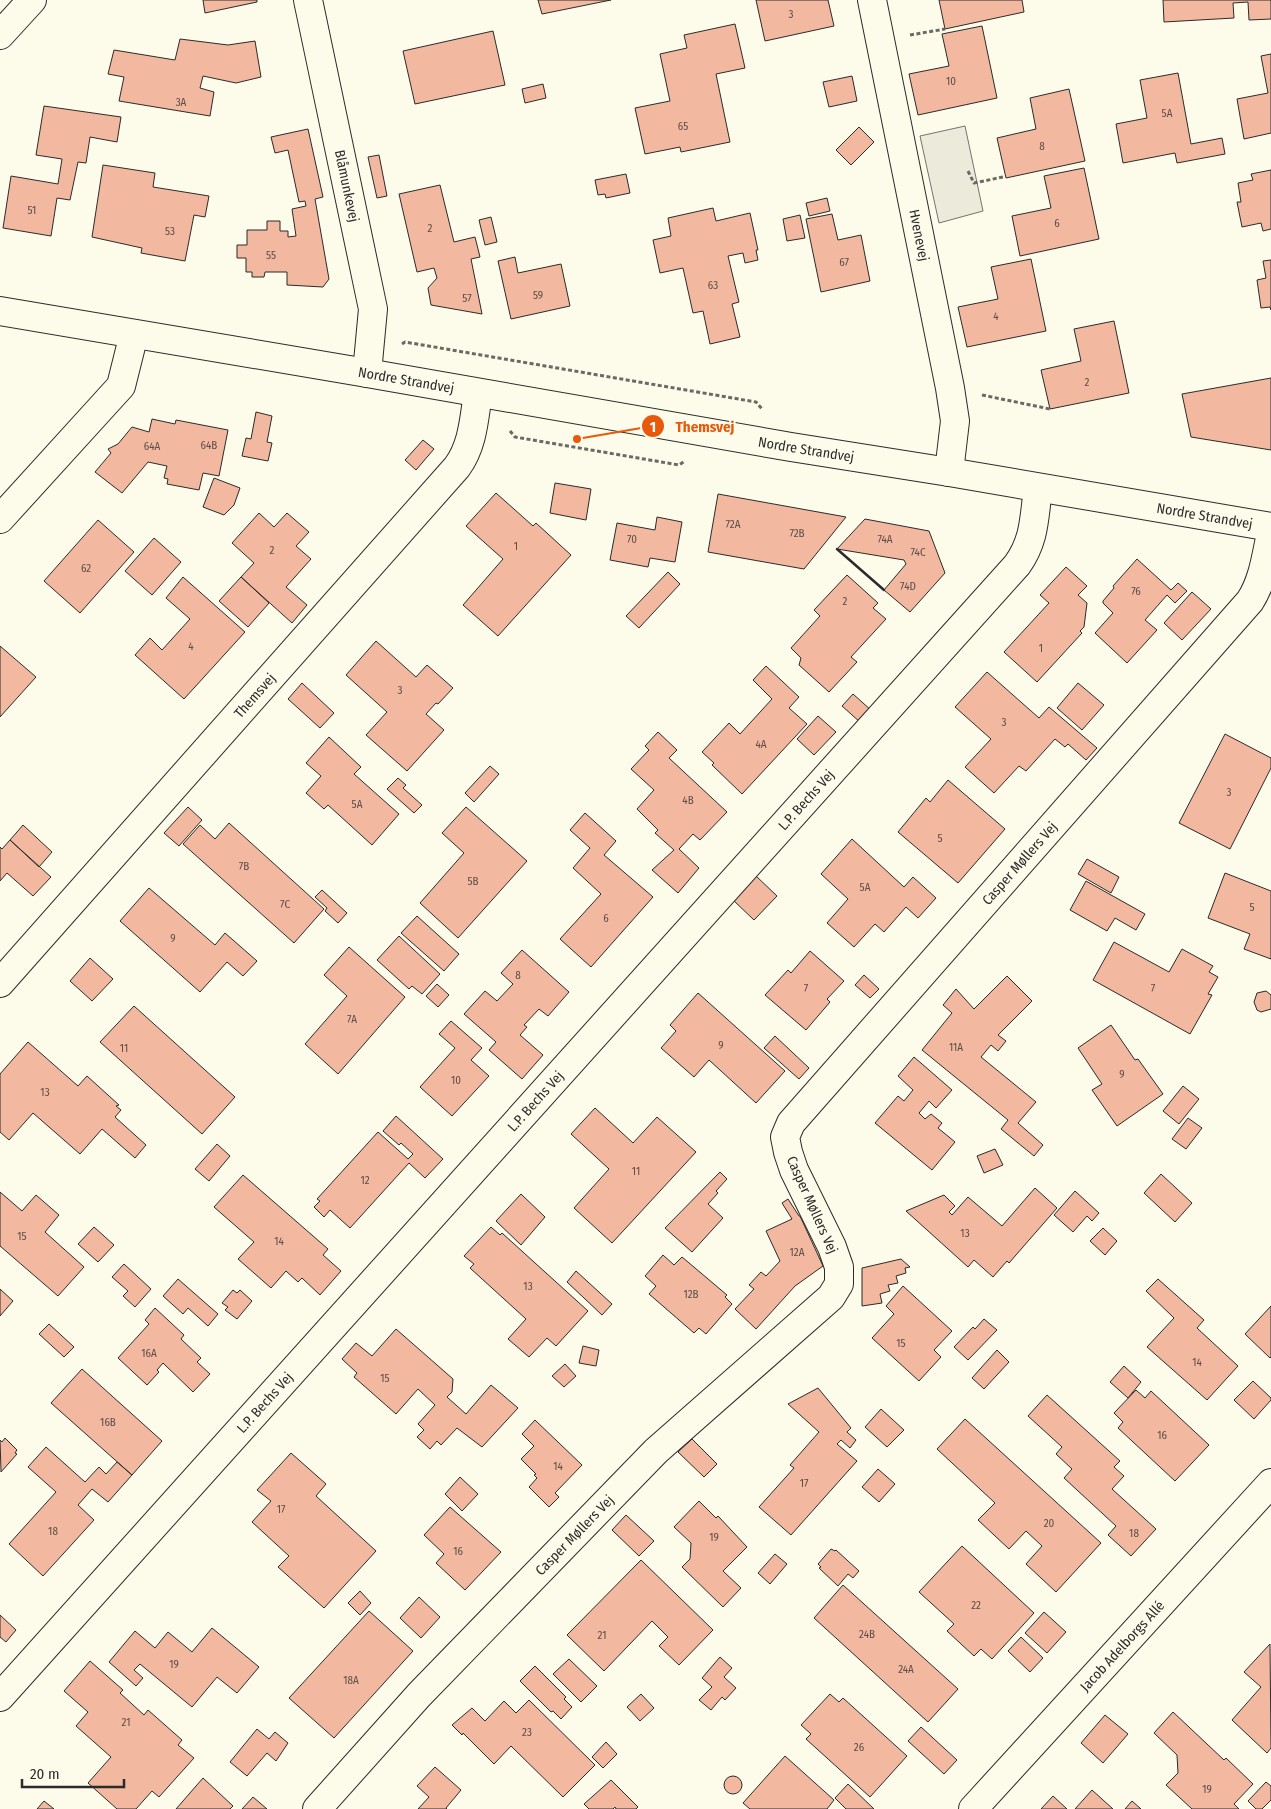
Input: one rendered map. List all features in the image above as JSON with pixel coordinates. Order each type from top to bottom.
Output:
[{"type":"street","points":[[0,35],[32,0]]},
{"type":"street","name":"Blåmunkevej","points":[[308,0],[373,309],[367,373]]},
{"type":"street","name":"Hvenevej","points":[[872,0],[950,388],[955,421],[950,472]]},
{"type":"street","name":"Nordre Strandvej","points":[[0,311],[791,447],[1271,527]]},
{"type":"street","points":[[0,519],[121,386],[134,334]]},
{"type":"street","name":"Themsvej","points":[[0,983],[457,467],[465,457],[470,444],[478,392]]},
{"type":"street","name":"L.P. Bechs Vej","points":[[0,1697],[1017,565],[1031,540],[1038,488]]},
{"type":"street","name":"Casper Møllers Vej","points":[[317,1809],[419,1695],[656,1451],[820,1309],[831,1297],[839,1284],[839,1267],[832,1247],[794,1170],[785,1137],[791,1123],[1250,601],[1262,578],[1271,533]]},
{"type":"street","name":"Jacob Adelborgs Allé","points":[[973,1809],[1271,1483]]},
{"type":"path","points":[[968,171],[974,183],[1003,177]]},
{"type":"path","points":[[950,388],[1050,410]]},
{"type":"shaded area","points":[[965,126],[983,211],[939,223],[920,136]]},
{"type":"building","points":[[203,0],[257,0],[257,2],[205,13]]},
{"type":"building","points":[[538,0],[611,0],[542,14]]},
{"type":"building","points":[[756,0],[828,0],[834,26],[765,41]]},
{"type":"building","points":[[939,0],[1022,0],[1024,12],[945,29]]},
{"type":"building","points":[[1163,0],[1271,0],[1271,19],[1249,20],[1248,2],[1233,3],[1234,18],[1164,22]]},
{"type":"building","points":[[735,24],[745,68],[716,74],[730,142],[681,152],[680,147],[645,154],[635,108],[670,101],[660,54],[687,48],[684,35]]},
{"type":"building","points":[[982,26],[997,98],[918,115],[909,74],[949,66],[942,34]]},
{"type":"building","points":[[493,31],[505,85],[415,104],[403,51]]},
{"type":"building","points":[[180,39],[228,45],[255,41],[261,77],[236,83],[203,76],[200,88],[214,92],[210,116],[119,101],[124,77],[108,74],[114,50],[175,60]]},
{"type":"building","points":[[1271,54],[1271,133],[1244,139],[1237,99],[1268,93],[1261,56]]},
{"type":"building","points":[[1178,73],[1191,144],[1222,138],[1225,154],[1177,163],[1175,153],[1123,163],[1116,124],[1147,118],[1140,80]]},
{"type":"building","points":[[852,76],[857,101],[829,107],[823,82]]},
{"type":"building","points":[[543,84],[546,98],[525,103],[522,89]]},
{"type":"building","points":[[1069,89],[1085,161],[1006,178],[997,138],[1036,129],[1030,98]]},
{"type":"building","points":[[44,106],[121,117],[117,142],[90,137],[86,163],[78,162],[70,200],[57,198],[51,236],[3,228],[11,176],[58,184],[62,159],[36,155]]},
{"type":"building","points":[[859,127],[874,142],[851,165],[836,150]]},
{"type":"building","points":[[308,129],[323,197],[315,199],[329,279],[323,287],[287,285],[287,272],[265,272],[264,277],[252,277],[252,272],[246,272],[246,258],[237,258],[237,245],[247,245],[247,230],[267,230],[267,221],[280,221],[280,231],[288,231],[288,237],[296,236],[292,209],[306,206],[305,201],[299,202],[288,150],[275,153],[271,137]]},
{"type":"building","points":[[379,155],[387,196],[377,198],[368,157]]},
{"type":"building","points":[[103,165],[155,173],[153,187],[209,196],[205,217],[194,215],[185,261],[141,253],[142,248],[92,237]]},
{"type":"building","points":[[1084,168],[1099,239],[1020,256],[1012,216],[1051,208],[1044,176]]},
{"type":"building","points":[[1271,170],[1271,229],[1263,231],[1261,223],[1242,227],[1237,202],[1241,202],[1238,183],[1253,180],[1251,174]]},
{"type":"building","points":[[626,174],[630,193],[606,198],[605,194],[598,195],[595,180]]},
{"type":"building","points":[[440,185],[454,242],[475,237],[480,257],[471,259],[482,314],[431,305],[428,288],[437,278],[434,268],[417,272],[399,194]]},
{"type":"building","points":[[827,198],[830,211],[809,216],[806,203]]},
{"type":"building","points":[[713,208],[716,221],[750,213],[758,250],[756,250],[758,260],[745,263],[743,253],[728,256],[739,302],[732,304],[740,337],[710,344],[703,311],[693,313],[683,268],[660,273],[653,240],[671,236],[668,218]]},
{"type":"building","points":[[832,214],[838,240],[861,235],[870,281],[821,292],[806,219]]},
{"type":"building","points":[[800,215],[805,238],[787,241],[783,219]]},
{"type":"building","points":[[491,217],[497,242],[485,245],[479,220]]},
{"type":"building","points":[[515,257],[518,273],[561,264],[570,306],[511,319],[498,261]]},
{"type":"building","points":[[1031,259],[1046,331],[967,347],[958,307],[998,299],[991,267]]},
{"type":"building","points":[[1271,260],[1271,310],[1270,307],[1261,308],[1257,280],[1266,278],[1263,261]]},
{"type":"building","points":[[1114,321],[1129,393],[1050,409],[1041,370],[1081,361],[1074,329]]},
{"type":"building","points":[[1271,378],[1271,450],[1191,437],[1182,394]]},
{"type":"building","points":[[256,412],[272,416],[267,442],[272,443],[268,461],[242,456],[246,438],[251,439]]},
{"type":"building","points":[[152,419],[175,424],[176,420],[228,430],[219,476],[203,473],[199,490],[167,484],[168,479],[164,478],[167,466],[148,462],[122,493],[95,472],[111,453],[108,449],[118,444],[132,427],[149,432]]},
{"type":"building","points":[[423,440],[434,449],[416,470],[405,460]]},
{"type":"building","points":[[214,478],[240,488],[234,505],[224,515],[203,507]]},
{"type":"building","points":[[555,483],[591,489],[586,520],[550,513]]},
{"type":"building","points":[[496,493],[533,526],[536,523],[571,555],[498,636],[463,605],[503,559],[466,526]]},
{"type":"building","points":[[718,494],[846,517],[804,569],[708,552]]},
{"type":"building","points":[[259,513],[274,527],[287,513],[309,532],[296,546],[311,559],[286,587],[307,605],[292,623],[241,577],[254,563],[232,543]]},
{"type":"building","points":[[657,517],[682,522],[675,562],[650,558],[648,567],[610,560],[617,523],[655,530]]},
{"type":"building","points":[[865,519],[929,531],[945,573],[910,612],[884,590],[906,564],[904,560],[837,549]]},
{"type":"building","points":[[98,520],[134,552],[80,613],[44,581]]},
{"type":"building","points":[[154,538],[181,562],[152,595],[125,571]]},
{"type":"building","points":[[1137,559],[1171,590],[1178,583],[1187,591],[1175,603],[1167,595],[1145,620],[1157,630],[1127,663],[1095,633],[1113,613],[1103,601],[1114,588],[1113,586]]},
{"type":"building","points":[[1066,567],[1087,586],[1078,595],[1087,603],[1084,627],[1080,631],[1082,633],[1037,682],[1004,652],[1049,603],[1040,595]]},
{"type":"building","points":[[668,572],[680,584],[639,628],[626,616]]},
{"type":"building","points":[[847,575],[878,603],[873,608],[886,619],[851,657],[857,662],[829,692],[799,665],[801,658],[791,648],[820,616],[814,610]]},
{"type":"building","points":[[183,577],[245,632],[184,699],[135,655],[150,638],[162,650],[190,619],[166,598]]},
{"type":"building","points":[[241,577],[269,603],[248,627],[219,601]]},
{"type":"building","points":[[1192,592],[1211,609],[1182,640],[1164,623]]},
{"type":"building","points":[[376,641],[416,677],[427,665],[453,688],[426,714],[444,730],[407,771],[366,735],[387,712],[346,675]]},
{"type":"building","points":[[0,646],[36,677],[0,717]]},
{"type":"building","points":[[766,666],[799,697],[789,708],[807,724],[742,794],[712,765],[714,763],[702,752],[729,723],[740,734],[772,699],[753,680]]},
{"type":"building","points":[[987,672],[1039,718],[1049,707],[1097,748],[1086,760],[1068,744],[1065,747],[1055,739],[1026,771],[1019,766],[994,793],[965,767],[991,739],[955,707]]},
{"type":"building","points":[[302,683],[334,713],[320,728],[288,699]]},
{"type":"building","points":[[1078,683],[1104,705],[1082,730],[1057,708]]},
{"type":"building","points":[[853,694],[872,711],[861,723],[842,706]]},
{"type":"building","points":[[818,716],[836,732],[814,755],[797,739]]},
{"type":"building","points":[[658,732],[677,750],[669,758],[727,812],[700,840],[693,834],[679,849],[699,868],[678,893],[652,870],[674,850],[655,833],[658,830],[637,809],[654,790],[631,769],[649,750],[645,746]]},
{"type":"building","points":[[1225,734],[1271,758],[1271,768],[1230,849],[1179,823]]},
{"type":"building","points":[[329,737],[361,767],[354,774],[399,814],[372,845],[328,805],[324,809],[306,793],[321,776],[306,763]]},
{"type":"building","points":[[490,766],[499,774],[474,802],[465,793]]},
{"type":"building","points":[[398,778],[406,785],[403,788],[422,805],[414,813],[387,789]]},
{"type":"building","points":[[948,780],[1005,829],[958,883],[898,832],[926,798],[930,802]]},
{"type":"building","points":[[188,807],[202,820],[179,846],[164,833]]},
{"type":"building","points":[[466,807],[527,861],[458,938],[420,903],[464,853],[442,833]]},
{"type":"building","points":[[585,813],[616,841],[604,855],[653,897],[591,967],[560,939],[601,894],[573,868],[590,848],[570,830]]},
{"type":"building","points":[[229,823],[324,909],[294,943],[183,844],[200,825],[215,839]]},
{"type":"building","points":[[23,825],[52,852],[39,867],[10,840]]},
{"type":"building","points":[[852,839],[904,887],[913,877],[936,898],[918,918],[906,907],[884,932],[875,924],[854,947],[827,923],[848,899],[821,874]]},
{"type":"building","points":[[10,840],[51,877],[33,896],[7,873],[0,881],[0,847],[2,849]]},
{"type":"building","points":[[1087,859],[1119,877],[1111,893],[1078,874]]},
{"type":"building","points":[[1225,873],[1271,891],[1271,959],[1244,949],[1250,934],[1208,918]]},
{"type":"building","points":[[755,875],[777,896],[754,920],[732,899]]},
{"type":"building","points":[[1086,881],[1145,914],[1136,930],[1115,918],[1107,931],[1070,910]]},
{"type":"building","points":[[149,888],[215,945],[225,933],[257,961],[243,976],[227,962],[200,992],[120,921]]},
{"type":"building","points":[[322,890],[347,913],[338,923],[325,911],[327,908],[315,897]]},
{"type":"building","points":[[417,916],[459,954],[444,971],[401,933]]},
{"type":"building","points":[[399,936],[440,974],[422,994],[412,986],[409,989],[377,960]]},
{"type":"building","points":[[1114,942],[1169,972],[1182,949],[1213,966],[1209,972],[1218,977],[1208,994],[1212,995],[1190,1034],[1093,980]]},
{"type":"building","points":[[349,947],[405,997],[338,1074],[305,1044],[347,996],[324,975]]},
{"type":"building","points":[[522,950],[569,992],[548,1016],[539,1009],[524,1025],[527,1027],[520,1035],[543,1055],[522,1079],[489,1050],[496,1042],[464,1014],[485,991],[497,1001],[513,984],[501,973]]},
{"type":"building","points":[[810,951],[844,981],[827,999],[830,1002],[806,1030],[765,995],[788,970],[791,973]]},
{"type":"building","points":[[90,958],[113,979],[92,1001],[70,981]]},
{"type":"building","points":[[864,975],[879,989],[870,998],[855,985]]},
{"type":"building","points":[[1007,976],[1032,1001],[998,1035],[1006,1041],[998,1051],[991,1045],[981,1057],[1036,1102],[1018,1123],[1043,1145],[1034,1156],[1001,1129],[1008,1120],[922,1050],[952,1013],[943,1005],[956,989],[974,1009]]},
{"type":"building","points":[[437,984],[449,995],[438,1007],[426,996]]},
{"type":"building","points":[[1266,991],[1271,995],[1271,1009],[1261,1012],[1257,1010],[1254,1002],[1257,993]]},
{"type":"building","points":[[698,993],[785,1071],[756,1103],[709,1060],[694,1077],[661,1048],[676,1031],[670,1025]]},
{"type":"building","points":[[134,1006],[235,1097],[202,1134],[100,1042]]},
{"type":"building","points":[[451,1021],[482,1048],[471,1060],[489,1076],[452,1116],[420,1087],[455,1048],[439,1034]]},
{"type":"building","points":[[1111,1025],[1135,1060],[1138,1059],[1163,1094],[1117,1126],[1092,1090],[1102,1084],[1078,1048]]},
{"type":"building","points":[[775,1036],[809,1068],[799,1079],[764,1048]]},
{"type":"building","points":[[28,1042],[78,1086],[87,1076],[119,1105],[116,1106],[121,1110],[115,1117],[146,1145],[135,1158],[102,1129],[80,1154],[33,1113],[9,1140],[0,1132],[0,1074]]},
{"type":"building","points":[[914,1057],[952,1090],[936,1108],[929,1101],[919,1113],[925,1119],[931,1114],[942,1123],[938,1128],[955,1142],[932,1170],[875,1123],[898,1096],[904,1101],[913,1090],[898,1076]]},
{"type":"building","points":[[1183,1086],[1199,1099],[1179,1124],[1163,1111]]},
{"type":"building","points":[[595,1108],[633,1143],[657,1117],[696,1152],[612,1243],[574,1208],[609,1169],[571,1134]]},
{"type":"building","points":[[396,1116],[443,1159],[425,1178],[409,1163],[350,1228],[330,1210],[324,1217],[314,1207],[320,1201],[317,1199],[378,1132],[408,1159],[413,1154],[383,1131]]},
{"type":"building","points":[[1188,1118],[1202,1128],[1186,1149],[1172,1139]]},
{"type":"building","points":[[217,1144],[230,1156],[209,1181],[195,1169]]},
{"type":"building","points":[[995,1149],[1003,1165],[984,1173],[977,1156]]},
{"type":"building","points":[[720,1172],[727,1179],[708,1204],[723,1218],[692,1252],[665,1228]]},
{"type":"building","points":[[1161,1174],[1192,1203],[1175,1222],[1144,1193]]},
{"type":"building","points":[[243,1175],[328,1249],[323,1255],[341,1271],[320,1295],[302,1278],[298,1282],[286,1271],[271,1288],[238,1259],[254,1242],[214,1207]]},
{"type":"building","points":[[1035,1188],[1057,1208],[1009,1263],[1007,1261],[993,1277],[974,1260],[968,1267],[906,1211],[944,1195],[955,1206],[949,1212],[952,1215],[968,1197],[1002,1226]]},
{"type":"building","points":[[1075,1191],[1099,1213],[1092,1221],[1087,1216],[1073,1232],[1054,1215]]},
{"type":"building","points":[[0,1192],[22,1211],[36,1195],[59,1215],[45,1232],[84,1267],[58,1296],[0,1246]]},
{"type":"building","points":[[521,1194],[545,1217],[521,1245],[496,1221]]},
{"type":"building","points":[[788,1199],[800,1216],[823,1266],[795,1286],[756,1329],[735,1309],[754,1289],[749,1285],[761,1272],[766,1276],[780,1261],[766,1231],[792,1219],[782,1203]]},
{"type":"building","points":[[94,1227],[114,1245],[98,1262],[78,1244]]},
{"type":"building","points":[[491,1227],[500,1235],[502,1233],[588,1311],[556,1346],[547,1338],[529,1357],[508,1339],[526,1319],[470,1268],[474,1264],[464,1256]]},
{"type":"building","points":[[1103,1228],[1117,1241],[1105,1255],[1090,1241]]},
{"type":"building","points":[[663,1255],[674,1265],[682,1257],[727,1295],[725,1297],[732,1304],[706,1334],[699,1328],[694,1333],[649,1294],[656,1286],[645,1276]]},
{"type":"building","points":[[901,1259],[910,1267],[905,1268],[906,1273],[896,1276],[898,1283],[888,1285],[890,1291],[880,1294],[882,1303],[862,1306],[862,1268]]},
{"type":"building","points":[[124,1264],[151,1289],[135,1307],[123,1296],[128,1291],[112,1277]]},
{"type":"building","points":[[576,1271],[612,1304],[602,1315],[567,1282]]},
{"type":"building","points":[[178,1279],[218,1314],[208,1326],[188,1308],[183,1314],[163,1296]]},
{"type":"building","points":[[1158,1279],[1204,1320],[1197,1328],[1238,1366],[1207,1400],[1147,1347],[1174,1318],[1146,1291]]},
{"type":"building","points":[[903,1286],[952,1331],[934,1350],[941,1357],[919,1381],[872,1338],[894,1314],[886,1306]]},
{"type":"building","points":[[0,1289],[13,1301],[0,1316]]},
{"type":"building","points":[[233,1290],[237,1293],[240,1290],[252,1301],[237,1319],[225,1310],[228,1307],[222,1303]]},
{"type":"building","points":[[1271,1306],[1271,1357],[1270,1358],[1245,1334]]},
{"type":"building","points":[[155,1308],[184,1335],[181,1339],[201,1358],[197,1362],[210,1374],[193,1392],[163,1363],[157,1370],[159,1372],[147,1385],[118,1358],[149,1324],[145,1320]]},
{"type":"building","points":[[984,1319],[997,1330],[968,1360],[954,1347],[973,1327],[975,1329]]},
{"type":"building","points":[[49,1324],[74,1347],[64,1357],[39,1334]]},
{"type":"building","points":[[396,1329],[453,1379],[452,1392],[447,1397],[466,1414],[491,1385],[518,1408],[482,1447],[457,1428],[441,1445],[437,1441],[430,1449],[417,1437],[424,1430],[418,1424],[435,1405],[418,1389],[396,1414],[354,1377],[357,1373],[342,1359],[356,1343],[372,1356]]},
{"type":"building","points":[[583,1346],[599,1350],[596,1366],[579,1363]]},
{"type":"building","points":[[997,1350],[1009,1362],[984,1389],[972,1378]]},
{"type":"building","points":[[565,1364],[576,1376],[564,1387],[552,1376]]},
{"type":"building","points":[[1124,1366],[1141,1382],[1128,1398],[1110,1382]]},
{"type":"building","points":[[82,1369],[162,1441],[132,1475],[51,1403]]},
{"type":"building","points":[[1253,1381],[1271,1398],[1254,1419],[1234,1400]]},
{"type":"building","points":[[818,1388],[851,1428],[847,1432],[856,1440],[850,1448],[841,1440],[837,1444],[857,1461],[791,1535],[759,1507],[794,1468],[790,1465],[819,1432],[788,1404]]},
{"type":"building","points":[[1136,1390],[1145,1398],[1151,1391],[1209,1445],[1175,1481],[1118,1428],[1123,1422],[1114,1413]]},
{"type":"building","points":[[1047,1395],[1120,1461],[1114,1467],[1124,1476],[1112,1489],[1156,1529],[1131,1556],[1108,1535],[1116,1526],[1064,1478],[1072,1469],[1056,1454],[1062,1447],[1028,1416]]},
{"type":"building","points":[[881,1409],[904,1430],[887,1447],[865,1427]]},
{"type":"building","points":[[965,1419],[1101,1543],[1056,1592],[1026,1564],[1042,1546],[1026,1531],[1009,1549],[978,1520],[995,1503],[937,1449]]},
{"type":"building","points":[[535,1420],[582,1465],[555,1493],[559,1497],[549,1507],[529,1487],[537,1478],[534,1475],[536,1474],[521,1459],[534,1446],[522,1434]]},
{"type":"building","points":[[5,1438],[17,1450],[15,1453],[17,1454],[1,1472],[0,1440],[2,1442]]},
{"type":"building","points":[[692,1439],[717,1464],[704,1477],[678,1452]]},
{"type":"building","points":[[46,1447],[85,1482],[99,1467],[106,1474],[117,1462],[132,1475],[108,1502],[92,1489],[78,1505],[94,1520],[43,1576],[9,1544],[56,1492],[28,1467]]},
{"type":"building","points":[[291,1453],[326,1484],[316,1496],[376,1551],[324,1608],[278,1567],[289,1556],[252,1522],[271,1501],[257,1490]]},
{"type":"building","points":[[878,1469],[895,1484],[879,1502],[862,1487]]},
{"type":"building","points":[[460,1477],[478,1494],[462,1511],[445,1494]]},
{"type":"building","points":[[699,1501],[716,1518],[718,1516],[747,1547],[723,1571],[741,1588],[723,1607],[682,1567],[690,1559],[691,1543],[674,1527]]},
{"type":"building","points":[[450,1507],[501,1552],[465,1590],[436,1563],[444,1554],[424,1535]]},
{"type":"building","points":[[626,1515],[654,1541],[639,1556],[612,1530]]},
{"type":"building","points":[[962,1546],[1034,1613],[992,1659],[981,1649],[974,1656],[947,1631],[954,1624],[919,1592]]},
{"type":"building","points":[[831,1549],[836,1550],[859,1571],[853,1578],[848,1574],[838,1586],[819,1568],[821,1567],[818,1564]]},
{"type":"building","points":[[775,1554],[787,1564],[770,1584],[758,1573]]},
{"type":"building","points":[[641,1560],[713,1630],[679,1665],[659,1646],[668,1637],[652,1621],[604,1671],[567,1635]]},
{"type":"building","points":[[843,1585],[958,1689],[928,1722],[814,1618]]},
{"type":"building","points":[[360,1591],[371,1603],[360,1615],[348,1603]]},
{"type":"building","points":[[419,1597],[440,1617],[421,1638],[400,1618]]},
{"type":"building","points":[[369,1611],[413,1651],[334,1738],[289,1698]]},
{"type":"building","points":[[1044,1612],[1066,1632],[1047,1653],[1025,1633]]},
{"type":"building","points":[[0,1615],[16,1630],[6,1642],[0,1637]]},
{"type":"building","points":[[212,1628],[259,1667],[237,1693],[217,1677],[192,1707],[140,1664],[134,1670],[143,1678],[136,1686],[109,1662],[135,1631],[155,1648],[168,1632],[192,1652]]},
{"type":"building","points":[[1021,1637],[1043,1658],[1030,1672],[1008,1651]]},
{"type":"building","points":[[1270,1644],[1271,1748],[1267,1753],[1232,1720],[1261,1687],[1244,1672]]},
{"type":"building","points":[[720,1657],[732,1668],[724,1677],[736,1688],[725,1700],[722,1697],[711,1710],[699,1700],[712,1687],[702,1678]]},
{"type":"building","points":[[569,1659],[597,1686],[581,1702],[553,1674]]},
{"type":"building","points":[[90,1661],[123,1690],[120,1693],[144,1715],[148,1710],[182,1740],[178,1745],[194,1758],[159,1797],[152,1791],[136,1809],[117,1809],[88,1783],[111,1757],[76,1726],[88,1712],[64,1691]]},
{"type":"building","points":[[535,1666],[566,1697],[564,1699],[572,1707],[561,1719],[553,1711],[551,1712],[520,1681]]},
{"type":"building","points":[[641,1694],[654,1708],[640,1721],[627,1707]]},
{"type":"building","points":[[830,1694],[839,1702],[843,1698],[907,1756],[870,1797],[806,1739],[811,1734],[801,1725]]},
{"type":"building","points":[[529,1700],[595,1765],[563,1797],[511,1746],[494,1764],[463,1733],[462,1735],[452,1725],[472,1708],[485,1721],[504,1701],[516,1713]]},
{"type":"building","points":[[1173,1712],[1224,1760],[1226,1758],[1253,1784],[1234,1804],[1239,1809],[1192,1809],[1166,1785],[1178,1773],[1177,1755],[1154,1733]]},
{"type":"building","points":[[1105,1715],[1128,1734],[1103,1763],[1081,1743]]},
{"type":"building","points":[[921,1727],[957,1760],[944,1774],[908,1741]]},
{"type":"building","points":[[257,1729],[269,1739],[275,1732],[288,1743],[276,1761],[267,1753],[247,1776],[230,1762]]},
{"type":"building","points":[[606,1742],[617,1754],[603,1768],[592,1757]]},
{"type":"building","points":[[785,1756],[834,1800],[827,1809],[750,1809],[743,1803]]},
{"type":"building","points":[[435,1767],[461,1790],[447,1809],[418,1809],[429,1797],[417,1786]]},
{"type":"building","points":[[733,1776],[739,1779],[742,1785],[739,1791],[733,1794],[727,1791],[724,1785],[727,1779]]},
{"type":"building","points":[[203,1778],[233,1806],[230,1809],[176,1809]]},
{"type":"building","points":[[611,1780],[638,1807],[636,1809],[616,1809],[615,1807],[613,1809],[589,1809],[584,1804]]},
{"type":"building","points":[[1266,1782],[1271,1786],[1271,1800],[1262,1809],[1256,1809],[1248,1801]]},
{"type":"building","points":[[848,1784],[874,1809],[846,1809],[835,1798]]},
{"type":"building","points":[[1092,1790],[1113,1809],[1075,1809]]},
{"type":"building","points":[[1053,1796],[1067,1809],[1041,1809]]},
{"type":"building","points":[[253,1797],[267,1809],[242,1809]]},
{"type":"building","points":[[44,1801],[54,1809],[37,1809]]},
{"type":"building","points":[[1132,1801],[1141,1809],[1125,1809]]},
{"type":"wall","points":[[837,549],[884,590]]},
{"type":"place","name":"Themsvej","points":[[577,439]]}]
